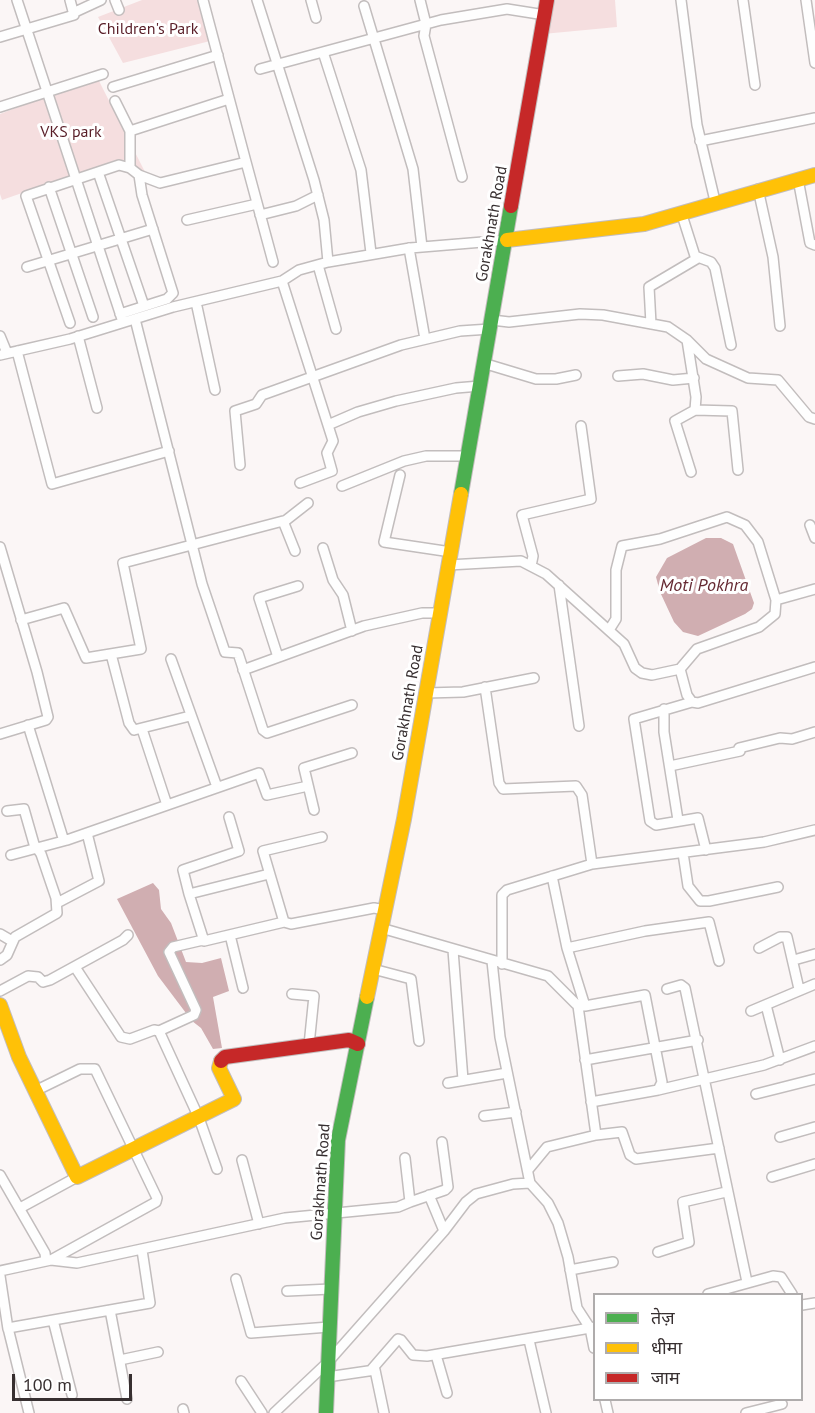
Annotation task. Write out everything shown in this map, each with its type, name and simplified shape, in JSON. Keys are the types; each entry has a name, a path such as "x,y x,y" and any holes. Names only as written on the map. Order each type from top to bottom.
{"main road":[{"name":"Gorakhnath Road","path":"326,1413 338,1140 426,693 483,363 507,240 547,0"},
{"path":"507,240 644,224 715,201 815,175"},
{"path":"0,1005 19,1057 77,1177 235,1098 219,1068 220,1062 225,1057 349,1040 358,1044"}],"street":[{"path":"17,0 121,318"},
{"path":"70,0 75,12"},
{"path":"0,37 74,15 75,12 101,0"},
{"path":"203,0 273,262"},
{"path":"257,0 318,195 328,262"},
{"path":"311,0 316,18"},
{"path":"420,0 426,24 424,36 462,177"},
{"path":"681,0 700,141 715,201"},
{"path":"743,0 755,85"},
{"path":"806,0 815,63"},
{"path":"366,4 413,169 422,247"},
{"path":"260,69 426,24 507,9 545,15"},
{"path":"323,52 361,170 371,254"},
{"path":"113,87 218,55"},
{"path":"0,107 103,74"},
{"path":"130,131 229,99"},
{"path":"115,101 130,131 130,168"},
{"path":"700,141 814,120"},
{"path":"70,323 26,196 119,165 160,183 246,162"},
{"path":"98,172 144,306"},
{"path":"8,353 78,336 144,306 170,298 173,293 139,175"},
{"path":"798,179 810,243 815,245"},
{"path":"49,188 93,317"},
{"path":"758,189 773,257 780,326"},
{"path":"260,215 296,206 318,195"},
{"path":"187,220 257,204"},
{"path":"681,212 698,258"},
{"path":"27,267 153,229"},
{"path":"121,318 135,319 282,281 299,270 328,262 409,248 507,240"},
{"path":"409,248 425,339"},
{"path":"651,324 649,287 698,258 711,262 715,268 731,345"},
{"path":"318,265 336,329"},
{"path":"282,281 333,441 327,453 333,470 300,483"},
{"path":"196,302 215,390"},
{"path":"240,465 235,410 254,405 262,395 425,339 509,322 580,314 668,327 687,340 706,359 748,378 778,380 814,421"},
{"path":"135,319 202,584 225,652 236,651 265,733 352,705"},
{"path":"0,336 8,353 52,484 169,451"},
{"path":"78,336 98,408"},
{"path":"687,340 694,378 695,410"},
{"path":"483,363 536,379 556,379 576,375"},
{"path":"618,376 643,374 673,380 694,378"},
{"path":"328,425 358,412 396,401 456,388 480,386"},
{"path":"691,472 675,421 695,410 732,411 738,470"},
{"path":"531,566 533,556 522,514 591,499 581,426"},
{"path":"342,486 404,461 426,456 468,456"},
{"path":"400,475 384,542 450,558 521,561 546,574 559,585 624,644 635,668 642,673 652,675 680,669 697,650 759,627 775,614 776,600 758,542 745,525 727,517 660,539 622,546 619,549 616,570 616,619 609,630"},
{"path":"21,620 64,608 85,658 142,647 123,563 285,521 308,503"},
{"path":"285,521 295,551"},
{"path":"810,525 815,538"},
{"path":"0,547 48,717 46,720 0,734"},
{"path":"323,548 333,580 343,595 352,631"},
{"path":"559,585 579,726"},
{"path":"278,657 259,598 298,586"},
{"path":"776,600 815,589"},
{"path":"243,670 352,631 422,613 440,613"},
{"path":"111,654 129,723 134,730 190,716"},
{"path":"171,659 217,787"},
{"path":"706,850 700,819 678,820 656,825 650,821 634,718 692,702 698,703 815,667"},
{"path":"680,669 687,695 692,702"},
{"path":"426,693 484,687 534,678"},
{"path":"484,687 499,783 503,789 576,786 582,795 592,864"},
{"path":"664,709 678,820"},
{"path":"28,726 63,838 67,840"},
{"path":"142,729 167,805"},
{"path":"670,766 780,738 792,739 815,732"},
{"path":"314,810 305,767 352,753"},
{"path":"12,855 67,840 259,772 267,795 308,786"},
{"path":"0,960 7,955 15,937 55,917 57,913 57,903 24,809 7,811"},
{"path":"203,940 183,870 238,850 230,817"},
{"path":"502,964 503,892 592,864 764,842 815,830"},
{"path":"57,903 99,881 87,833"},
{"path":"284,922 263,851 322,837"},
{"path":"683,853 688,886 700,901 778,887"},
{"path":"189,894 269,874"},
{"path":"552,876 581,1006 585,1060 596,1135"},
{"path":"709,901 709,922 719,961"},
{"path":"75,967 121,1037 130,1039 154,1030 159,1031 194,1015 196,1010 169,952 173,947 284,922 291,924 374,908 385,910"},
{"path":"567,948 645,931 709,922"},
{"path":"381,928 548,976 581,1006"},
{"path":"0,934 12,941"},
{"path":"0,991 28,976 38,977 43,982 75,967 128,935"},
{"path":"230,935 243,988"},
{"path":"759,948 784,936 787,938 799,989"},
{"path":"453,950 463,1080"},
{"path":"794,960 815,954"},
{"path":"327,1377 372,1369 398,1339 402,1340 413,1355 436,1355 592,1328 577,1308 558,1223 541,1192 530,1183 500,1037 492,961"},
{"path":"373,969 411,979 419,1041"},
{"path":"751,1011 815,984"},
{"path":"667,989 681,985 685,988 698,1040 726,1192 747,1282"},
{"path":"292,994 314,996 309,1045"},
{"path":"581,1006 645,995 662,1082 658,1090"},
{"path":"766,1005 780,1060"},
{"path":"159,1031 199,1118 217,1169"},
{"path":"585,1060 698,1040"},
{"path":"591,1102 706,1080 780,1060 815,1046"},
{"path":"35,1090 80,1069 95,1069 135,1148 157,1198 156,1202 48,1261"},
{"path":"448,1083 507,1073"},
{"path":"756,1094 815,1079"},
{"path":"484,1116 516,1112"},
{"path":"780,1137 815,1126"},
{"path":"528,1170 548,1148 596,1135 622,1132 630,1155 636,1159 719,1148"},
{"path":"0,1271 48,1261 77,1263 285,1218 379,1210 410,1202 445,1190 448,1184 442,1142"},
{"path":"405,1158 410,1202"},
{"path":"242,1160 259,1224"},
{"path":"772,1177 815,1164"},
{"path":"0,1176 48,1261"},
{"path":"20,1208 77,1177"},
{"path":"274,1413 328,1362 444,1231 466,1202 476,1194 513,1184 530,1183"},
{"path":"658,1252 689,1242 682,1204 684,1201 726,1192"},
{"path":"429,1195 444,1231"},
{"path":"8,1329 150,1303 142,1250"},
{"path":"570,1270 613,1262"},
{"path":"0,1276 8,1329 30,1413"},
{"path":"711,1293 773,1276 781,1277 791,1293"},
{"path":"236,1279 251,1333 329,1327"},
{"path":"287,1291 331,1289"},
{"path":"110,1310 127,1399"},
{"path":"53,1320 72,1395"},
{"path":"529,1340 546,1413"},
{"path":"120,1360 158,1352"},
{"path":"436,1355 447,1393"},
{"path":"372,1369 378,1376 384,1413"},
{"path":"241,1382 262,1413"},
{"path":"746,1413 782,1404"}],"green space":[{"name":"Children's Park","path":"142,0 204,0 214,40 123,63 98,17"},
{"path":"548,0 615,0 617,27 543,34"},
{"name":"VKS park","path":"97,77 147,176 129,163 116,160 2,200 0,194 0,114"}],"water":[{"name":"Moti Pokhra","path":"706,538 721,538 733,544 754,603 752,609 745,614 698,636 683,632 674,622 660,592 656,577 667,558"},
{"path":"153,883 159,890 161,909 171,923 186,962 202,963 221,958 229,991 213,997 222,1048 213,1049 201,1028 192,1021 158,976 117,899"}],"traffic: fast":[{"path":"461,494 511,206"},
{"path":"326,1413 338,1140 367,997"}],"traffic: slow":[{"path":"507,240 644,224 815,175"},
{"path":"367,997 404,819 461,494"},
{"path":"0,1005 19,1057 77,1177 234,1099 219,1068 221,1061"}],"traffic: jam":[{"path":"511,206 547,0"},
{"path":"221,1061 225,1057 349,1040 358,1044"}]}
